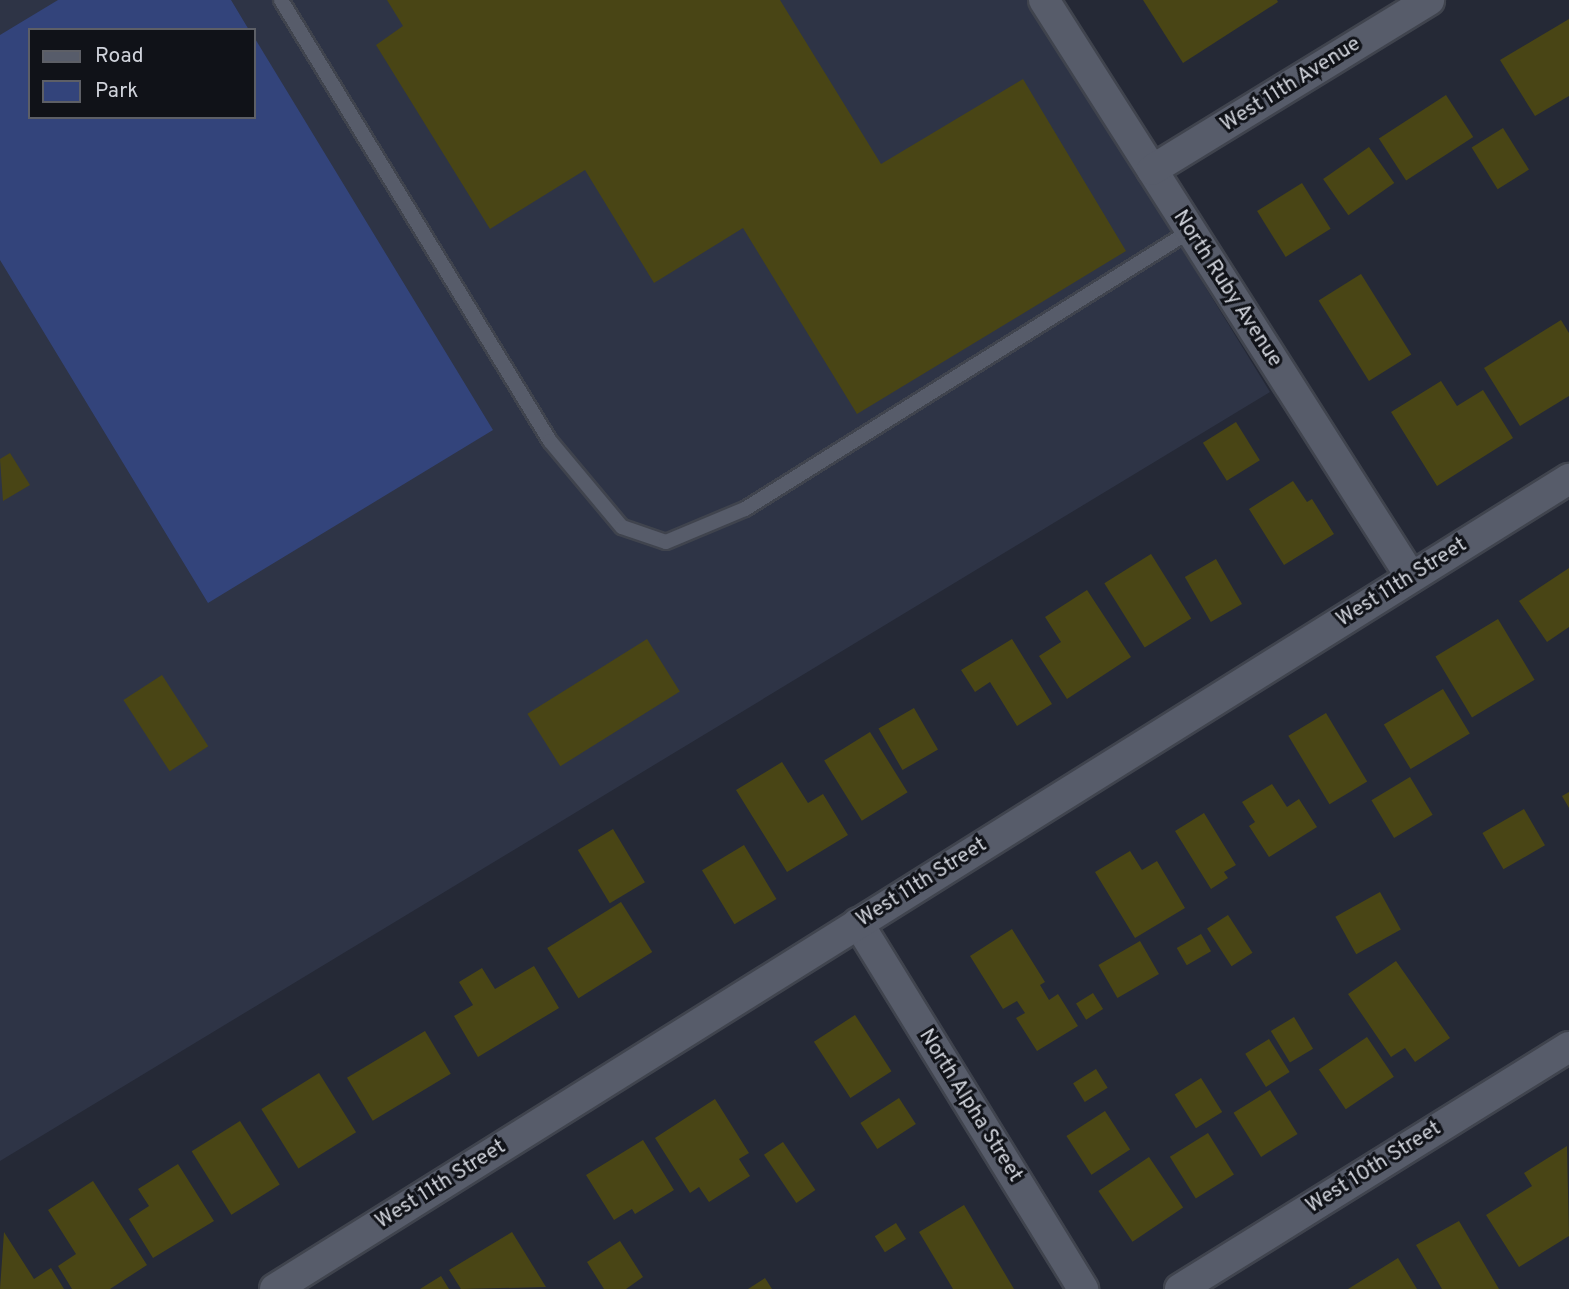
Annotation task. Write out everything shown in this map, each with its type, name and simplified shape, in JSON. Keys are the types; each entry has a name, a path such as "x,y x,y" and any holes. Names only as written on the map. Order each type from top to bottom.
{"street":[{"name":"North Ruby Avenue","path":"1044,0 1411,577"},
{"name":"West 11th Avenue","path":"1152,170 1429,0"},
{"name":"West 11th Street","path":"275,1289 1569,478"},
{"name":"North Alpha Street","path":"858,923 1083,1289"},
{"name":"West 10th Street","path":"1180,1289 1569,1046"}],"lane":[{"path":"281,0 550,441 622,527 666,542 745,509 1190,231"}],"shaded area":[{"path":"0,0 1029,0 1270,392 0,1161"}],"green space":[{"path":"58,0 231,0 248,28 28,28 28,119 256,119 256,40 493,430 208,603 0,260 0,35"}],"building":[{"path":"387,0 780,0 881,164 1023,79 1126,251 857,414 743,228 654,283 585,170 490,229 376,45 403,26"},
{"path":"1143,0 1277,0 1278,2 1183,63"},
{"path":"1569,19 1569,96 1535,116 1500,60"},
{"path":"1446,95 1473,137 1406,181 1379,139"},
{"path":"1503,128 1529,170 1498,189 1472,148"},
{"path":"1369,147 1394,183 1348,215 1323,179"},
{"path":"1302,183 1331,229 1286,257 1257,211"},
{"path":"1361,274 1411,355 1369,381 1319,300"},
{"path":"1561,320 1569,333 1569,396 1520,426 1484,368"},
{"path":"1441,381 1457,406 1483,390 1513,438 1437,486 1391,412"},
{"path":"1236,422 1260,460 1227,481 1203,443"},
{"path":"10,453 30,485 3,501 0,459"},
{"path":"1293,481 1307,502 1312,499 1334,534 1284,565 1249,509"},
{"path":"1151,554 1191,618 1145,648 1104,583"},
{"path":"1216,559 1242,604 1211,622 1185,577"},
{"path":"1569,568 1569,627 1547,642 1519,601"},
{"path":"1087,590 1131,657 1067,699 1039,656 1061,642 1045,617"},
{"path":"1498,619 1535,680 1472,717 1435,657"},
{"path":"647,639 680,692 560,766 527,714"},
{"path":"1012,639 1052,704 1017,726 990,682 975,692 961,670"},
{"path":"162,675 208,746 170,771 123,700"},
{"path":"1443,689 1470,734 1411,769 1384,725"},
{"path":"914,708 938,750 902,770 878,728"},
{"path":"1326,713 1367,782 1329,804 1288,736"},
{"path":"870,732 908,792 862,821 824,761"},
{"path":"782,762 808,803 823,794 848,835 787,872 736,790"},
{"path":"1410,777 1433,815 1394,838 1371,800"},
{"path":"1272,784 1287,807 1299,799 1317,827 1269,857 1249,826 1255,822 1242,802"},
{"path":"1569,792 1569,808 1562,796"},
{"path":"1524,809 1545,845 1503,869 1482,833"},
{"path":"1204,813 1236,865 1224,872 1228,878 1211,889 1175,831"},
{"path":"613,829 645,882 610,903 578,850"},
{"path":"744,845 776,899 734,924 702,870"},
{"path":"1130,851 1142,870 1157,861 1185,908 1135,938 1095,872"},
{"path":"1380,892 1401,930 1356,954 1335,917"},
{"path":"621,902 652,952 578,998 547,948"},
{"path":"1228,915 1253,953 1232,966 1207,929"},
{"path":"1012,929 1045,982 1040,985 1049,1000 1058,994 1078,1026 1037,1051 1016,1018 1025,1013 1017,1001 1003,1009 970,956"},
{"path":"1201,934 1211,951 1187,965 1177,948"},
{"path":"1140,941 1159,974 1117,998 1098,965"},
{"path":"1396,961 1450,1038 1415,1062 1405,1048 1391,1057 1348,994"},
{"path":"534,966 559,1008 478,1057 454,1016 473,1005 459,982 482,968 495,989"},
{"path":"1093,993 1103,1009 1086,1020 1076,1004"},
{"path":"855,1015 891,1071 850,1098 814,1042"},
{"path":"1294,1017 1313,1049 1290,1063 1271,1031"},
{"path":"425,1031 451,1074 373,1121 347,1078"},
{"path":"1367,1037 1394,1077 1346,1109 1319,1069"},
{"path":"1269,1039 1290,1072 1266,1087 1245,1054"},
{"path":"1096,1069 1108,1088 1085,1102 1073,1083"},
{"path":"319,1073 356,1132 298,1168 261,1109"},
{"path":"1201,1078 1222,1112 1196,1128 1175,1094"},
{"path":"1270,1090 1298,1134 1261,1157 1234,1113"},
{"path":"899,1098 916,1124 877,1149 860,1123"},
{"path":"715,1099 749,1153 739,1159 750,1176 709,1202 699,1187 690,1193 655,1138"},
{"path":"1105,1111 1130,1150 1091,1175 1066,1136"},
{"path":"240,1121 280,1185 231,1215 192,1151"},
{"path":"1208,1133 1234,1175 1196,1198 1170,1157"},
{"path":"643,1140 674,1190 635,1214 632,1209 614,1220 586,1175"},
{"path":"783,1142 815,1190 796,1203 764,1155"},
{"path":"1567,1146 1569,1236 1519,1267 1486,1215 1532,1186 1524,1173"},
{"path":"1149,1157 1183,1208 1133,1242 1098,1191"},
{"path":"178,1164 214,1221 153,1258 129,1219 149,1206 138,1189"},
{"path":"93,1181 147,1265 110,1289 72,1289 58,1266 76,1254 48,1210"},
{"path":"964,1205 1014,1289 953,1289 919,1232"},
{"path":"1459,1221 1499,1289 1442,1289 1416,1245"},
{"path":"896,1223 906,1239 885,1252 875,1236"},
{"path":"4,1232 34,1279 51,1268 64,1289 0,1289"},
{"path":"512,1232 546,1287 461,1289 449,1270"},
{"path":"620,1241 643,1277 626,1289 604,1289 587,1262"},
{"path":"1398,1258 1417,1289 1348,1289"},
{"path":"441,1276 449,1289 420,1289"},
{"path":"765,1278 772,1289 748,1289"}]}
